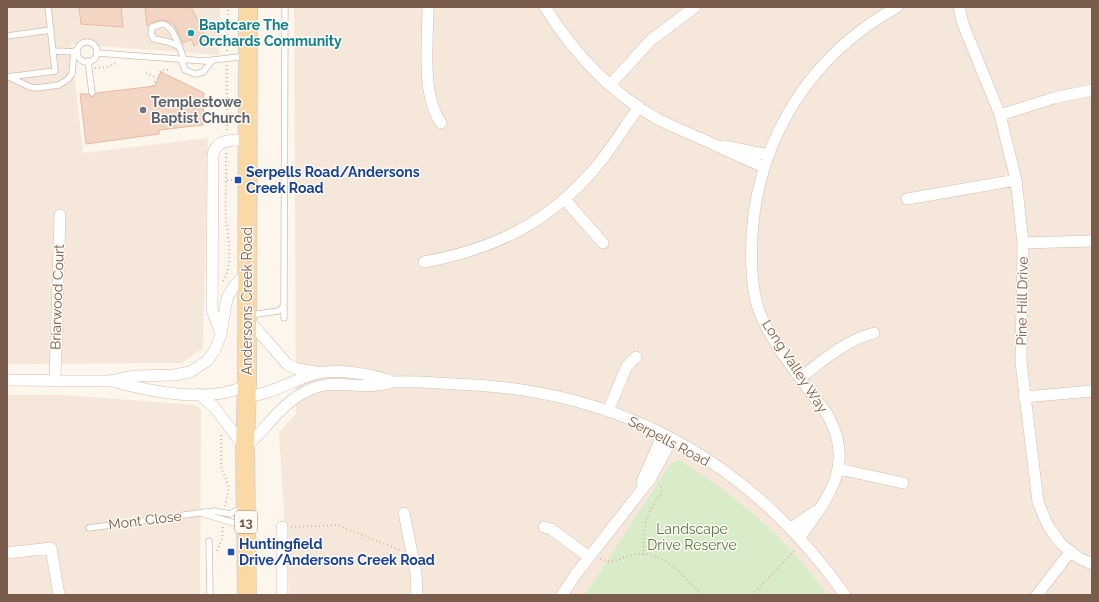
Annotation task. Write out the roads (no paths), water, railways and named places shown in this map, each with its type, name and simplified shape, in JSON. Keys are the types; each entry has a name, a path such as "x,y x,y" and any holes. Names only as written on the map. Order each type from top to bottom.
{"main road":[{"name":"Andersons Creek Road","path":"247,595 245,448 248,272 248,7"}],"street":[{"path":"428,7 429,93 434,111 441,123"},
{"path":"545,7 580,56 610,85 639,107 673,127 717,145 734,155 764,167"},
{"path":"610,85 651,40 695,7"},
{"name":"Long Valley Way","path":"802,539 818,510 834,486 839,469 840,453 834,428 827,414 778,346 759,310 753,282 753,223 764,167 789,111 814,75 846,42 897,7"},
{"name":"Pine Hill Drive","path":"951,7 963,24"},
{"name":"Pine Hill Drive","path":"959,7 963,24 1000,115 1016,180 1023,243 1021,344 1024,397 1040,510 1054,535 1070,552 1092,564"},
{"path":"1000,115 1054,98 1092,90"},
{"path":"424,262 461,254 504,239 539,219 565,200 598,166 639,107"},
{"path":"221,334 212,312 212,159 216,146 226,141 248,140"},
{"path":"717,145 769,155"},
{"path":"907,199 1016,180"},
{"path":"565,200 603,242"},
{"name":"Briarwood Court","path":"55,380 60,215"},
{"path":"1023,243 1092,241"},
{"name":"Serpells Road","path":"110,381 135,376 174,375 190,372 209,358 221,334 227,298 234,286 248,272"},
{"name":"Serpells Road","path":"247,316 281,358 292,367 305,371 328,373 341,378 378,386 394,382 511,388 552,395 608,411 668,437 709,460 764,501 802,539 845,595"},
{"path":"801,377 846,344 857,338 874,333"},
{"path":"608,411 627,366 636,357"},
{"name":"Serpells Road","path":"7,380 110,381 149,390 199,394 225,393 238,390 266,393 314,374 328,373"},
{"name":"Serpells Road","path":"245,448 296,397 341,378"},
{"path":"1024,397 1092,391"},
{"path":"199,394 214,407 245,448"},
{"path":"562,595 590,556 651,478 668,437"},
{"path":"635,497 668,437"},
{"path":"839,469 903,483"},
{"name":"Long Valley Way","path":"791,528 818,510"},
{"path":"404,513 412,555 417,595"},
{"path":"544,527 552,529 590,556"},
{"path":"282,528 282,595"},
{"path":"7,553 51,548 59,595"},
{"path":"1037,595 1070,552"}],"lane":[{"path":"7,77 55,71 48,7"},
{"path":"284,318 285,7"},
{"path":"178,46 169,42 154,39 151,34 152,27 157,24 166,25 171,30 178,46 185,70 195,74 203,72 212,61"},
{"path":"7,36 51,30"},
{"path":"7,77 16,79 33,88 60,85 72,74 76,51 80,44 88,40 94,45 97,52 94,58 88,61 82,60 76,51"},
{"path":"53,51 76,51"},
{"path":"97,52 212,61 249,55"},
{"path":"88,61 92,93"},
{"path":"247,316 278,311 282,309 284,303"},
{"name":"Mont Close","path":"89,528 201,514 214,511 224,514 233,512 246,505"},
{"name":"Mont Close","path":"201,514 246,526"},
{"path":"209,541 210,595"}],"place":[{"name":"Baptcare The Orchards Community","path":"191,33"},
{"name":"Templestowe Baptist Church","path":"143,110"},
{"name":"Serpells Road/Andersons Creek Road","path":"238,180"},
{"name":"Huntingfield Drive/Andersons Creek Road","path":"231,552"}],"park label":[{"name":"Landscape Drive Reserve","path":"692,538"}]}
